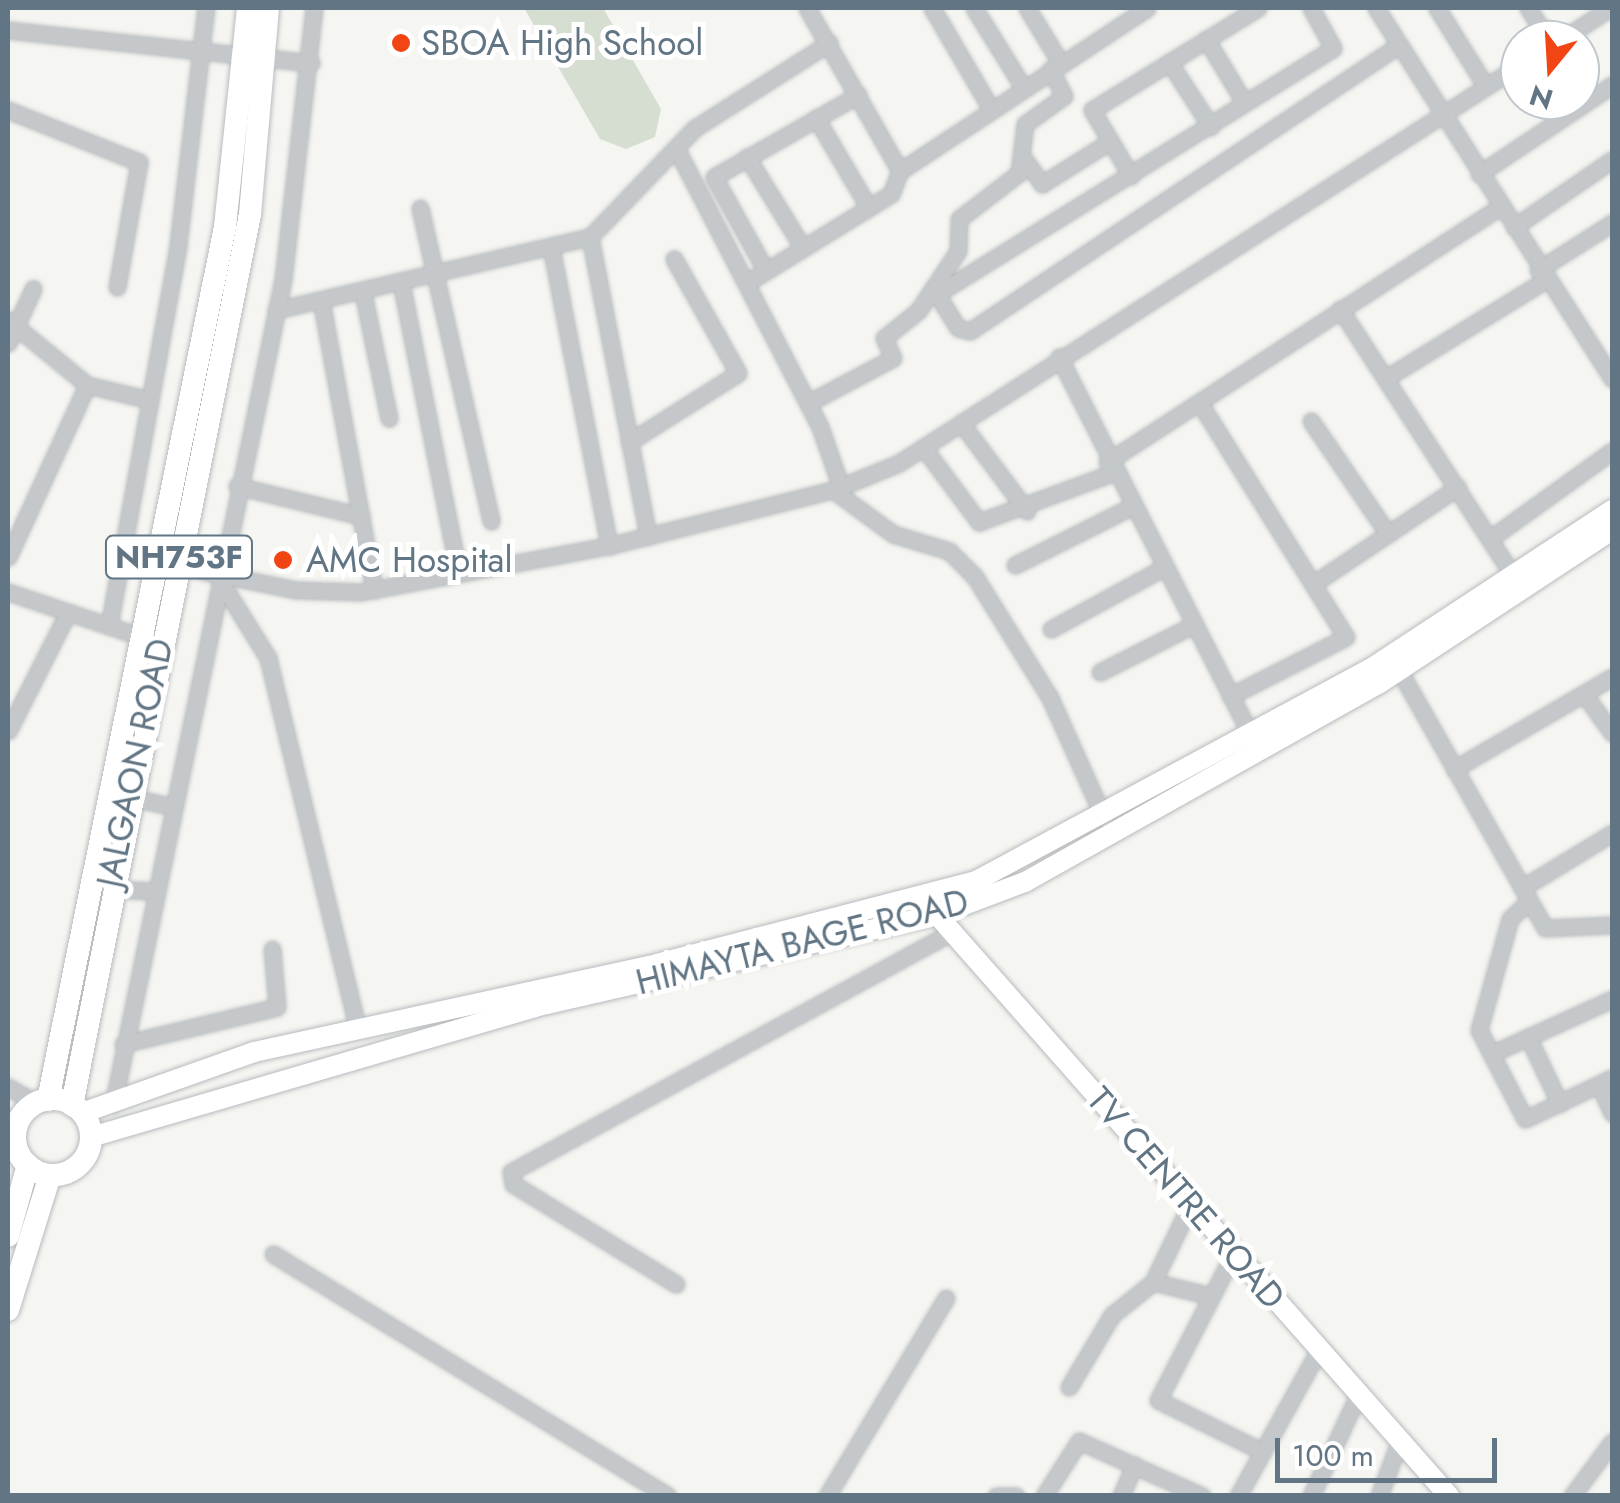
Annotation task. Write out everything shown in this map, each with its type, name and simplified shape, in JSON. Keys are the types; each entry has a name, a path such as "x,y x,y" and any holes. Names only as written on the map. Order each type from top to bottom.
{"highway":[{"name":"JALGAON ROAD","path":"77,1109 109,889 250,214 254,56 248,8"},
{"name":"JALGAON ROAD","path":"42,1102 225,226 254,56 268,8"},
{"path":"8,1236 28,1166 15,1132 42,1102 77,1109 91,1137 83,1161 50,1175 28,1166"},
{"path":"8,1310 50,1175"}],"main road":[{"path":"77,1109 113,1104 254,1052 930,908 1256,745 1612,510"},
{"name":"HIMAYTA BAGE ROAD","path":"91,1137 547,1004 1025,882 1256,745 1399,670 1611,534"},
{"name":"TV CENTRE ROAD","path":"930,908 1449,1496"}],"street":[{"path":"109,626 208,51 206,8"},
{"path":"113,1104 217,576 276,310 311,63 314,8"},
{"path":"807,8 900,171"},
{"path":"932,8 992,109"},
{"path":"974,8 1023,87"},
{"path":"935,291 960,248 959,219 1018,173 1024,158 1026,124 1064,96 1055,65 1027,8"},
{"path":"748,282 894,191 900,171 1055,65 1147,8"},
{"path":"1130,176 1092,110 1258,8"},
{"path":"808,403 892,360 884,338 935,291 1130,176 1333,48 1310,8"},
{"path":"1376,8 1542,275 1612,379"},
{"path":"1442,9 1486,86"},
{"path":"8,30 311,63"},
{"path":"1206,39 1244,102"},
{"path":"276,310 402,286 590,238 676,148 829,43"},
{"path":"935,291 970,331 1400,45"},
{"path":"1170,62 1210,127"},
{"path":"177,566 296,590 374,590 458,570 609,546 837,489 923,447 1500,77"},
{"path":"1479,174 1612,85"},
{"path":"766,271 713,184 747,158 858,95"},
{"path":"8,110 139,162 117,287"},
{"path":"816,118 868,208"},
{"path":"1024,158 1042,184 1109,142"},
{"path":"676,148 808,403 837,489 893,534 949,551 975,577 1050,698 1104,818"},
{"path":"747,158 803,248"},
{"path":"1514,227 1612,160"},
{"path":"923,447 975,521 1027,511 1110,467 1199,402 1500,206"},
{"path":"420,208 491,521"},
{"path":"1386,378 1542,275 1612,223"},
{"path":"590,238 648,536"},
{"path":"552,248 609,546"},
{"path":"629,442 738,373 674,259"},
{"path":"402,286 458,570"},
{"path":"8,344 12,322 33,289"},
{"path":"363,293 389,418"},
{"path":"321,300 374,590"},
{"path":"1340,308 1513,575"},
{"path":"12,322 87,385 150,400"},
{"path":"1058,357 1110,467 1256,745"},
{"path":"8,557 87,385"},
{"path":"1199,402 1346,637 1230,696"},
{"path":"1311,421 1388,534"},
{"path":"961,423 1027,511"},
{"path":"1491,538 1612,451"},
{"path":"237,486 361,516"},
{"path":"1313,584 1458,488"},
{"path":"1015,566 1131,507"},
{"path":"1052,629 1163,568"},
{"path":"217,576 268,658 358,1028"},
{"path":"8,592 139,636"},
{"path":"8,731 68,612"},
{"path":"1100,672 1194,626"},
{"path":"1399,670 1545,928 1610,929"},
{"path":"1454,769 1612,677"},
{"path":"1584,694 1612,733"},
{"path":"128,797 170,806"},
{"path":"1612,833 1525,894 1510,919 1478,1017 1491,1054 1525,1119 1606,1082 1612,1113"},
{"path":"109,889 153,891"},
{"path":"676,1284 513,1184 511,1172 952,932"},
{"path":"123,1044 277,1007 272,949"},
{"path":"1491,1054 1612,999"},
{"path":"1528,1037 1560,1104"},
{"path":"8,1087 42,1102"},
{"path":"1068,1386 1112,1315 1154,1282 1191,1203"},
{"path":"1234,1252 1158,1400 1259,1450"},
{"path":"273,1254 668,1496"},
{"path":"1154,1282 1211,1296"},
{"path":"828,1496 946,1298"},
{"path":"1238,1496 1259,1450 1320,1348"},
{"path":"1312,1496 1359,1393"},
{"path":"1044,1496 1078,1440 1202,1496"},
{"path":"1379,1496 1400,1440"},
{"path":"1572,1496 1612,1442"},
{"path":"1121,1496 1134,1465"},
{"path":"996,1496 1016,1496"}],"shaded area":[{"path":"524,8 603,8 661,109 655,137 626,149 600,139"}],"place":[{"name":"SBOA High School","path":"401,43"},
{"name":"AMC Hospital","path":"283,560"}]}
